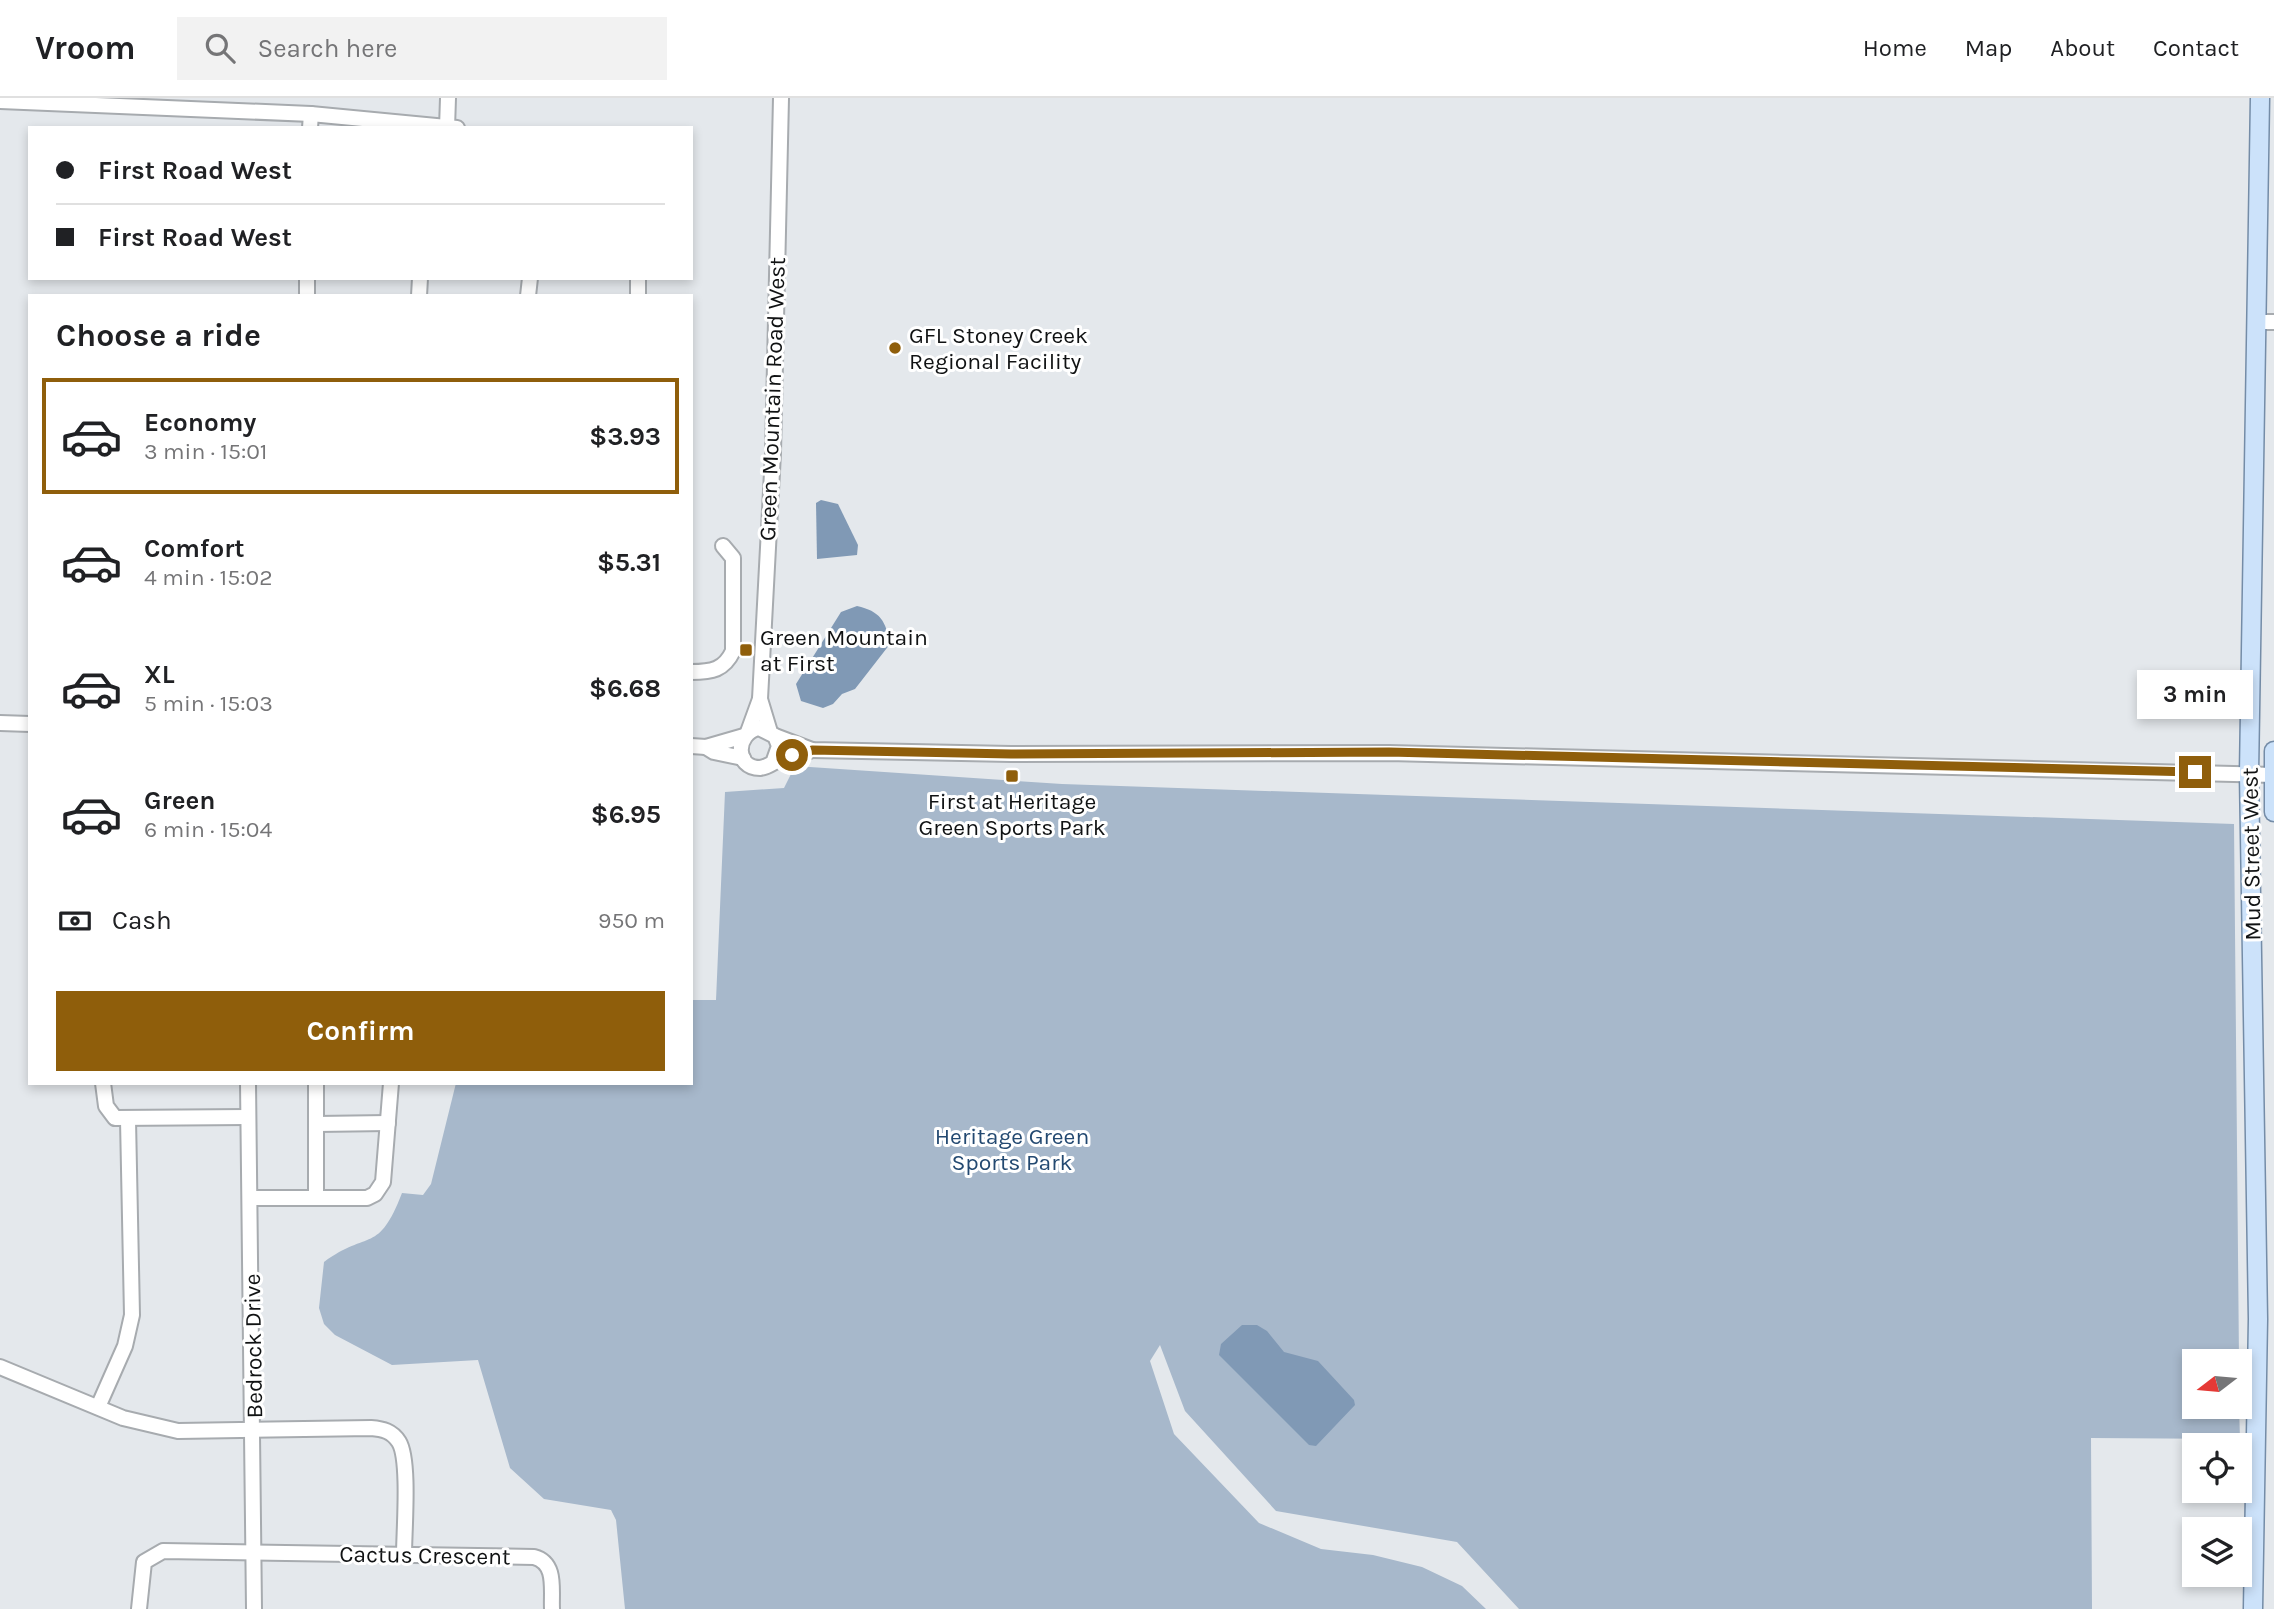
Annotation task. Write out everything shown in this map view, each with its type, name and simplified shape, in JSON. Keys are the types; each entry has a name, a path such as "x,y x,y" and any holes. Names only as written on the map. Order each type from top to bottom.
{"main road":[{"name":"Mud Street West","path":"2253,1609 2258,1319 2249,774 2265,322 2260,98"},
{"name":"Mud Street West","path":"2274,751 2274,812"}],"street":[{"path":"448,98 450,126"},
{"name":"Green Mountain Road West","path":"746,734 760,699 773,453 781,98"},
{"path":"0,101 65,100 311,121 427,126"},
{"path":"693,672 715,670 727,664 733,651 733,558 723,546"},
{"name":"Green Mountain Road West","path":"760,699 772,734"},
{"path":"0,723 28,724"},
{"path":"699,747 759,728 812,750"},
{"path":"743,758 740,747 746,734"},
{"path":"772,734 779,752 773,762"},
{"path":"699,747 743,758 757,768 812,750 1011,754 1389,752 2274,775"},
{"path":"103,1085 104,1096 115,1118 248,1117"},
{"name":"Bedrock Drive","path":"248,1085 254,1609"},
{"path":"316,1085 316,1198"},
{"path":"250,1198 367,1198 375,1194 383,1182 391,1085"},
{"path":"99,1407 125,1346 132,1315 128,1120"},
{"path":"317,1124 388,1123"},
{"path":"0,1367 153,1427 177,1431 254,1427 371,1428 394,1435 405,1460 404,1555"},
{"name":"Cactus Crescent","path":"139,1609 144,1562 150,1556 163,1551 539,1558 550,1569 552,1609"}],"green space":[{"name":"Heritage Green Sports Park","path":"795,766 1062,784 2234,824 2239,1349 2182,1349 2182,1419 2239,1419 2240,1433 2182,1433 2182,1439 2091,1438 2092,1609 1519,1609 1457,1542 1276,1511 1185,1411 1160,1345 1150,1361 1174,1434 1259,1523 1321,1549 1373,1555 1422,1567 1462,1586 1486,1609 625,1609 616,1520 611,1510 544,1499 510,1468 478,1360 392,1365 335,1335 324,1324 319,1308 324,1262 379,1233 394,1212 402,1193 423,1195 431,1184 456,1085 693,1085 693,1000 716,1000 725,792 784,788"}],"shaded area":[{"path":"821,500 838,504 858,545 857,555 817,559 816,503"},
{"path":"857,606 881,618 890,644 855,689 842,694 833,704 823,708 801,701 796,684 841,612"},
{"path":"1242,1325 1257,1325 1267,1331 1284,1352 1318,1361 1354,1400 1355,1405 1316,1446 1309,1445 1219,1355 1221,1344"}],"place":[{"name":"GFL Stoney Creek Regional Facility","path":"895,348"},
{"name":"Green Mountain at First","path":"746,650"},
{"name":"First at Heritage Green Sports Park","path":"1012,776"}],"route":[{"path":"792,755 803,755 812,750 1011,754 1389,752 2195,772"}]}
